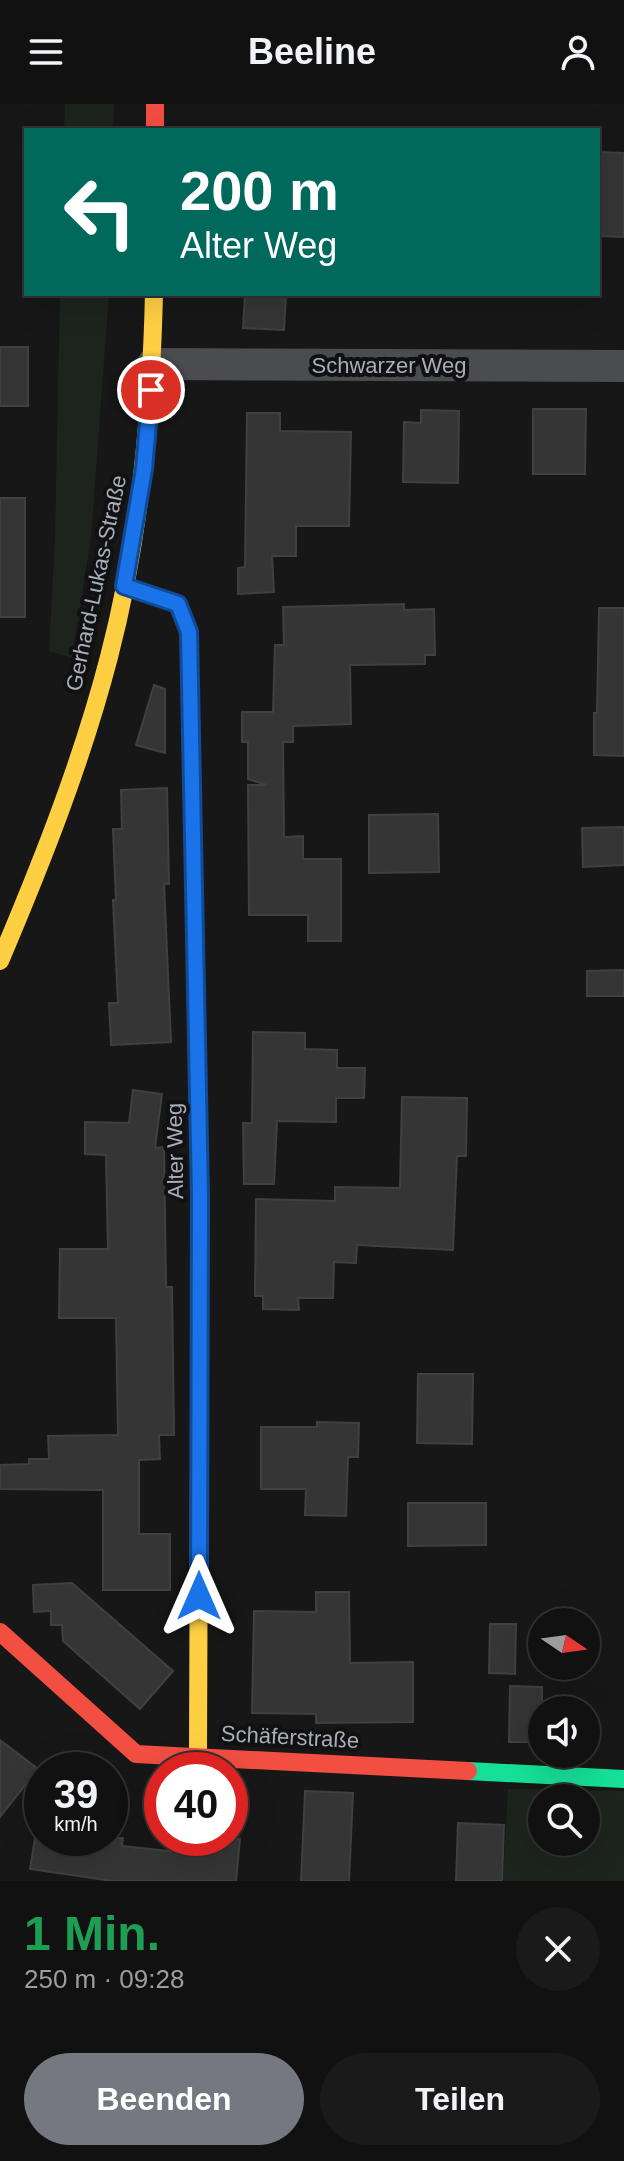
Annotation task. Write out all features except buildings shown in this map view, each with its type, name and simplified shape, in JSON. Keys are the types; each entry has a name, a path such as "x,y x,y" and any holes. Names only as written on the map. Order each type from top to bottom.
{"street":[{"path":"155,104 155,128"},
{"name":"Gerhard-Lukas-Straße","path":"0,961 40,867 110,654 144,469 153,364 154,296"},
{"name":"Schwarzer Weg","path":"153,364 624,366"},
{"name":"Alter Weg","path":"124,586 178,604 189,632 200,1195 198,1752"},
{"name":"Schäferstraße","path":"0,1632 136,1754 144,1754"},
{"name":"Schäferstraße","path":"248,1759 624,1779"}],"shaded area":[{"path":"65,104 114,104 113,128 64,128"},
{"path":"60,296 109,296 91,537 72,658 49,651 55,538"},
{"path":"508,1789 528,1789 528,1856 600,1856 600,1791 624,1791 624,1881 503,1881"}],"traffic: fast":[{"path":"468,1771 624,1779"}],"traffic: slow":[{"path":"0,961 74,773 120,612 142,477 154,296"},
{"path":"197,1059 200,1195 198,1752"}],"traffic: jam":[{"path":"155,104 155,128"},
{"path":"124,586 178,604 189,632 197,1059"},
{"path":"0,1632 136,1754 468,1771"}],"route":[{"path":"151,390 144,469 124,586 178,604 189,632 200,1195 199,1596"}]}
